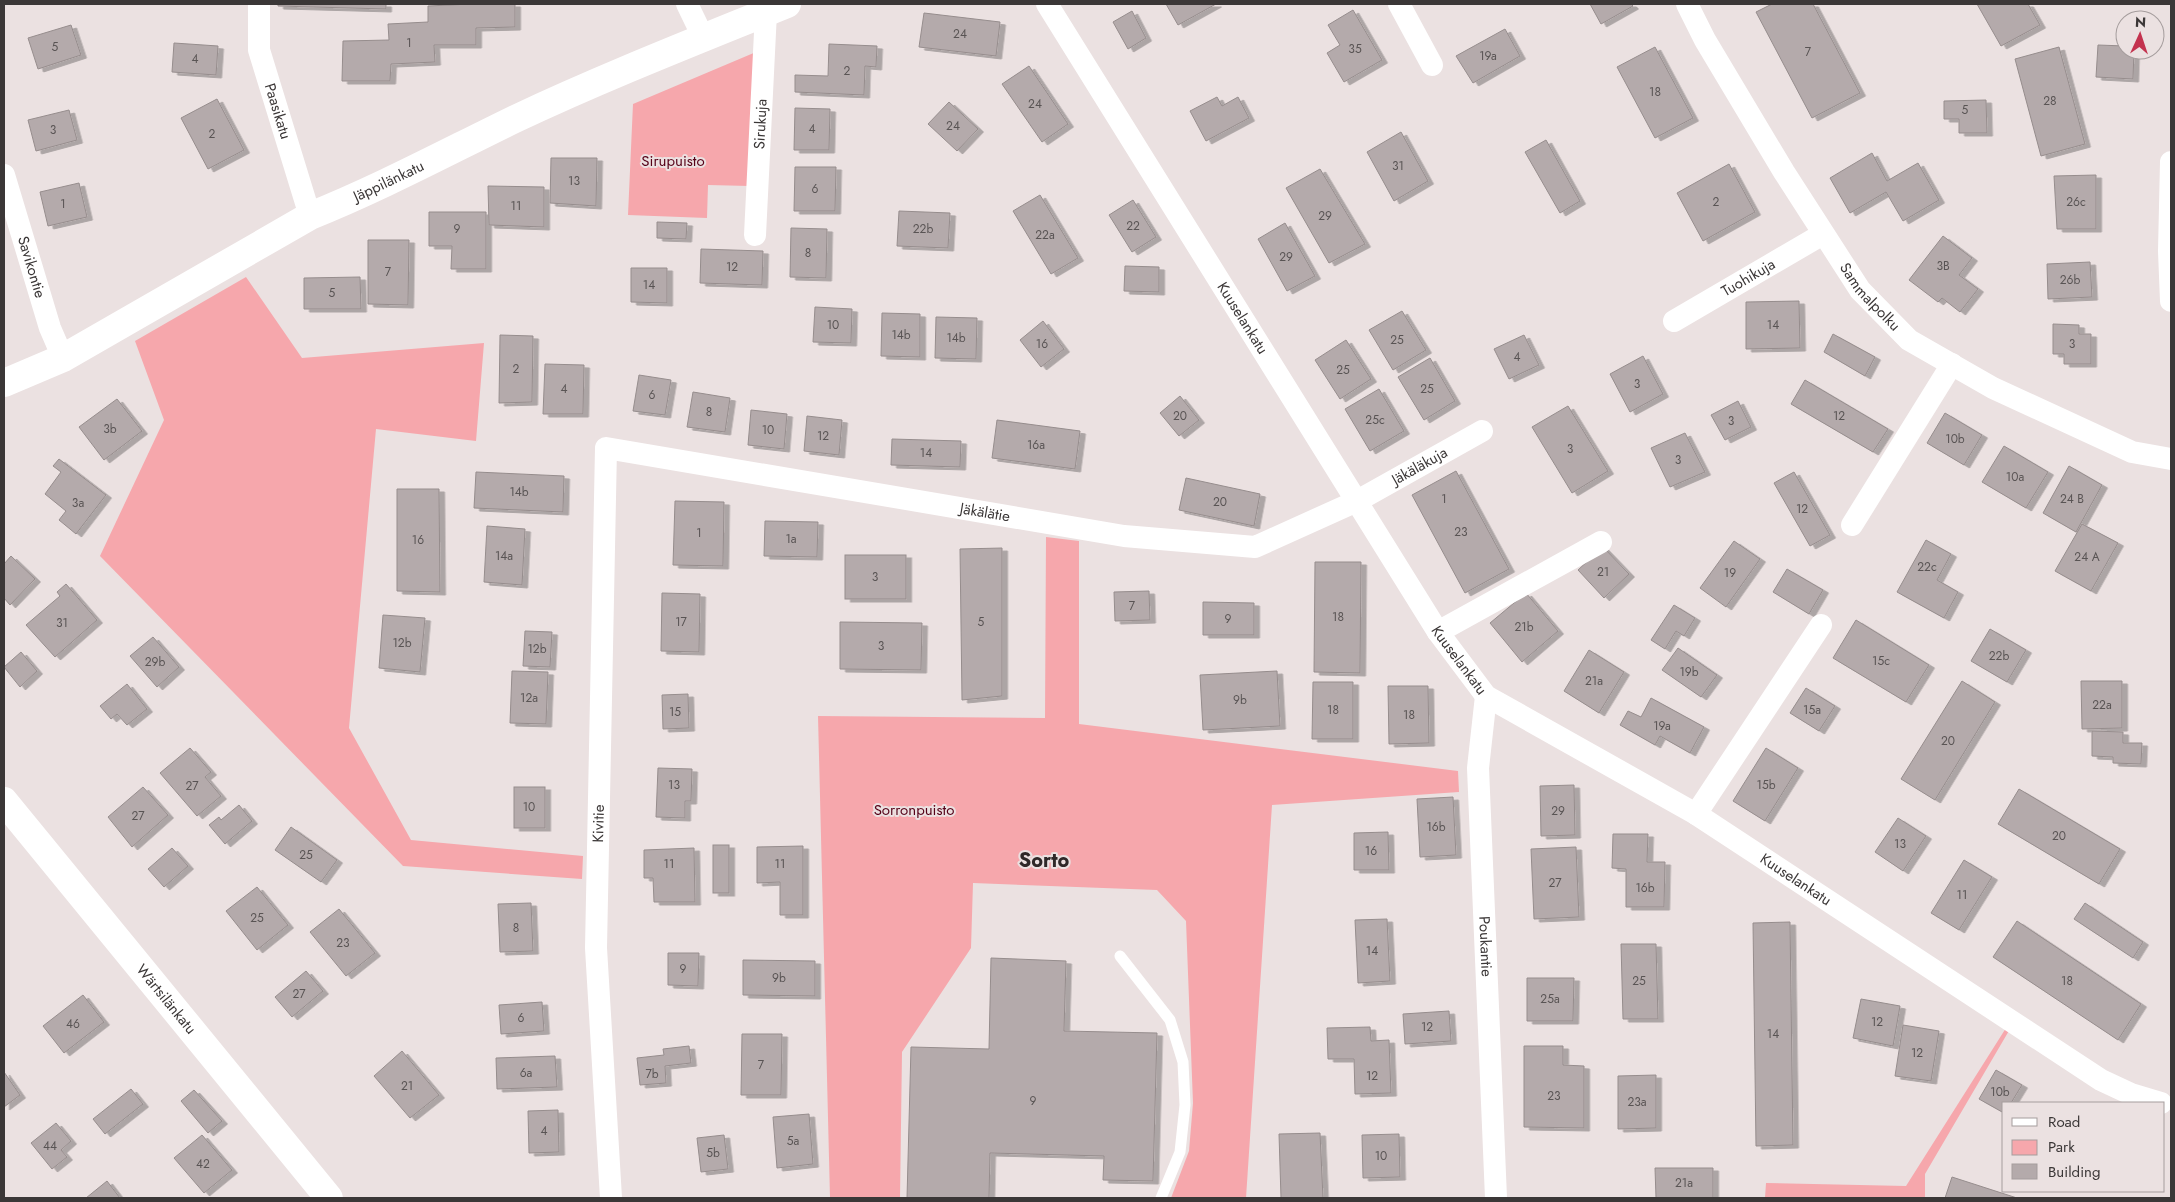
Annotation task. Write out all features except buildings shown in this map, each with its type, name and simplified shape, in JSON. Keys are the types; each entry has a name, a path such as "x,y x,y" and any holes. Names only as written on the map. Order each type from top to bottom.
{"street":[{"name":"Paasikatu","path":"259,4 259,50 310,216"},
{"path":"687,4 703,37"},
{"name":"Kuuselankatu","path":"1047,4 1438,632 1486,696 1696,814 2101,1080 2131,1094 2157,1102"},
{"path":"1399,4 1432,65"},
{"name":"Sammalpolku","path":"1687,4 1704,40 1823,234 1860,290 1909,340 1993,388 2132,452 2171,459"},
{"name":"Jäppilänkatu","path":"4,383 63,358 310,216 344,203 517,118 703,37 776,8"},
{"name":"Sirukuja","path":"755,235 776,8"},
{"path":"2171,162 2171,301"},
{"name":"Savikontie","path":"4,175 50,328 63,358"},
{"name":"Tuohikuja","path":"1674,320 1823,234"},
{"path":"1852,525 1952,364"},
{"name":"Jäkäläkuja","path":"1357,500 1482,431"},
{"name":"Jäkälätie","path":"606,448 1124,536 1255,547 1357,500"},
{"name":"Kivitie","path":"606,448 596,948 611,1198"},
{"path":"1438,632 1601,542"},
{"path":"1696,814 1821,625"},
{"name":"Poukantie","path":"1486,696 1478,768 1496,1198"},
{"name":"Wärtsilänkatu","path":"4,801 328,1198"}],"lane":[{"path":"1120,956 1170,1020 1183,1062 1184,1105 1180,1152 1161,1198"}],"green space":[{"name":"Sirupuisto","path":"756,52 750,186 708,185 707,218 628,215 633,104"},
{"path":"246,277 302,358 484,343 476,441 376,429 349,728 411,840 583,856 582,879 403,866 100,556 164,420 135,341"},
{"name":"Sorronpuisto","path":"1046,537 1079,541 1079,724 1458,771 1459,792 1272,805 1246,1198 1171,1198 1189,1151 1193,1103 1186,921 1157,890 973,883 971,948 902,1052 900,1198 830,1198 818,716 1045,718"},
{"path":"2006,1028 2010,1029 1925,1174 1925,1198 1765,1198 1766,1183 1906,1186"}],"district":[{"name":"Sorto","path":"1044,860"}]}
